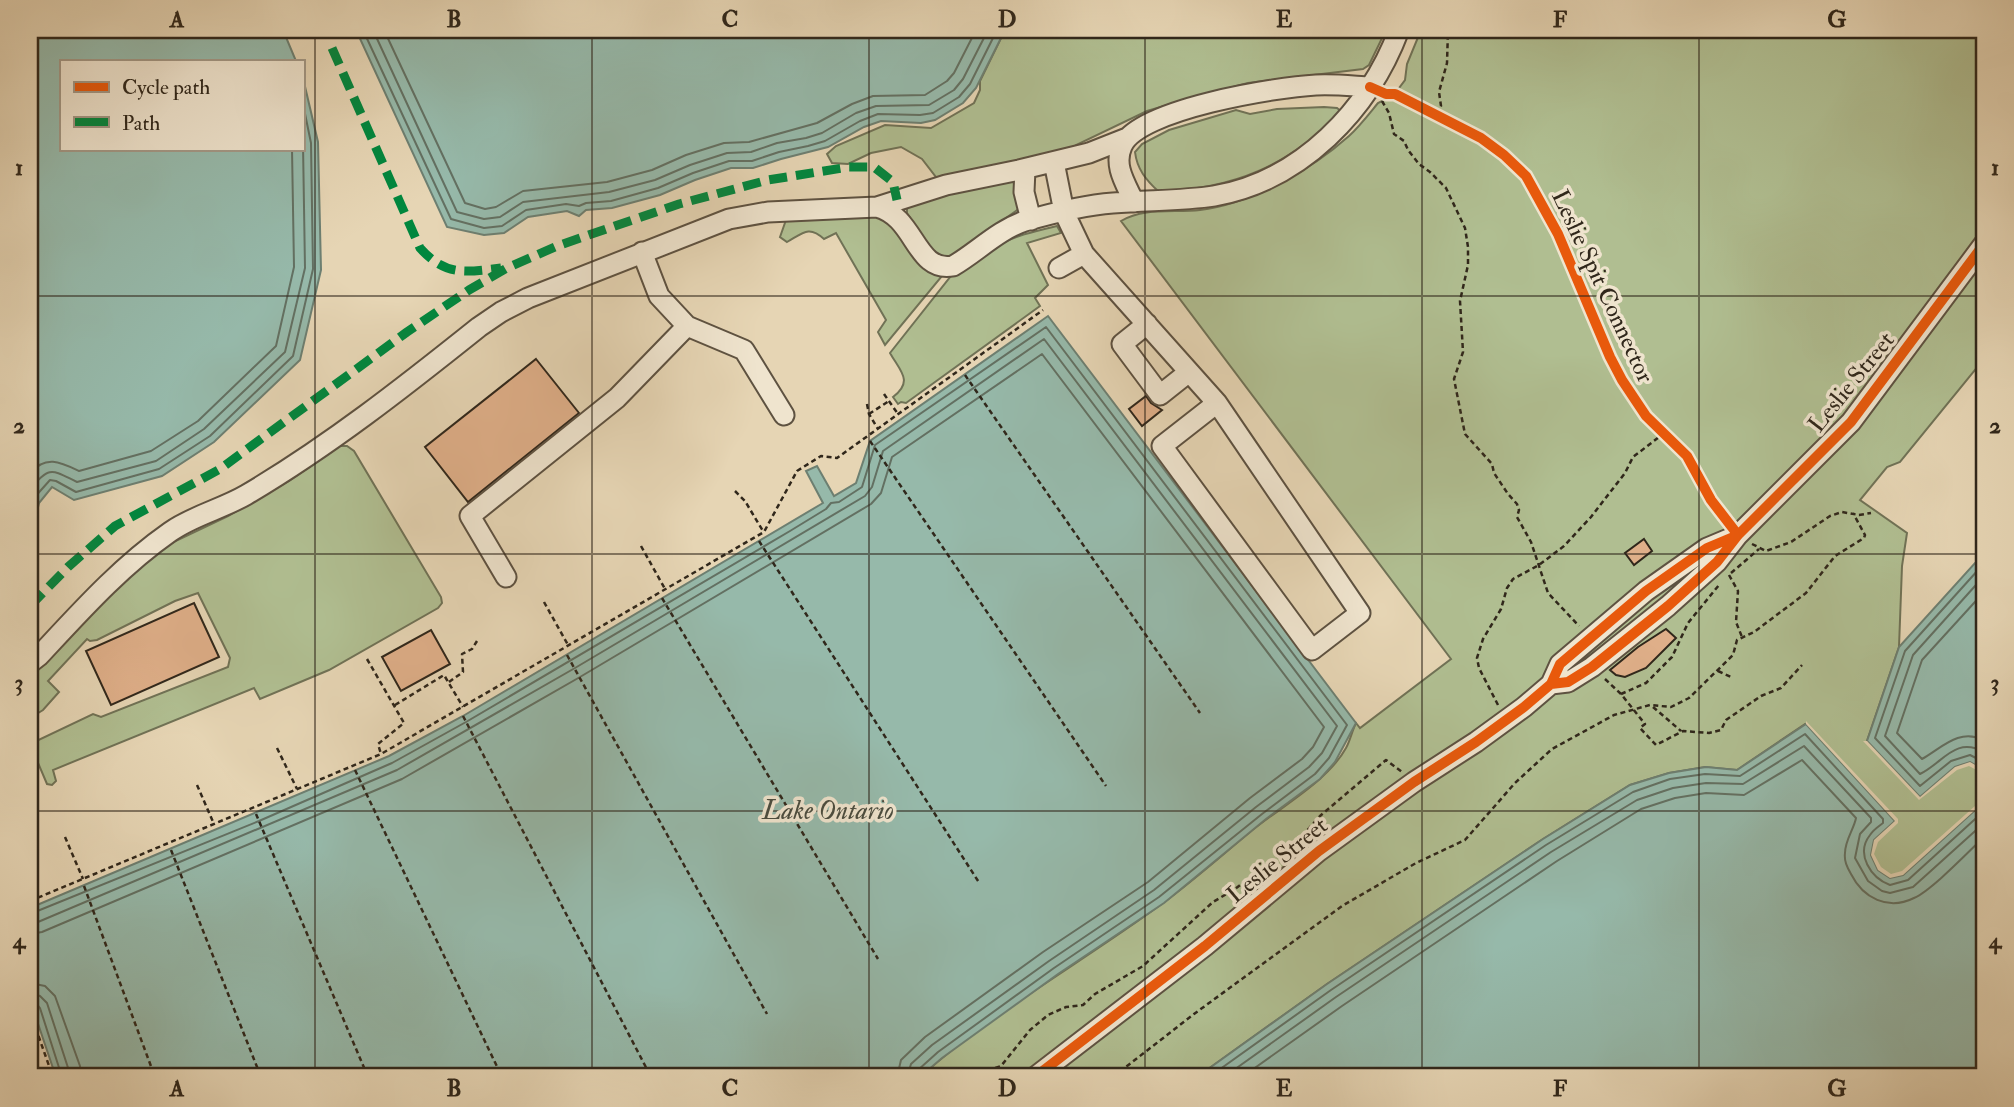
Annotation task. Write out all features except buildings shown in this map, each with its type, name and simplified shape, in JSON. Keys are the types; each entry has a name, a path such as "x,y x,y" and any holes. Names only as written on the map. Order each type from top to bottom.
{"street":[{"path":"877,207 897,215 927,259 946,268 960,262 1003,231 1031,220 1112,203 1215,195 1271,178 1330,138 1353,112 1372,88 1399,30"},
{"path":"30,663 110,580 172,530 244,497 308,457 501,312 564,282 729,219 751,214 877,207 946,185 1088,153 1127,138 1155,119 1250,93 1317,85 1372,88"},
{"path":"1127,138 1118,160 1120,172 1134,202"},
{"path":"1054,162 1064,212 1084,254 1217,403 1360,613 1312,650 1162,446 1217,403"},
{"path":"1025,169 1024,192 1031,220"},
{"name":"Leslie Street","path":"1551,684 1568,682 1592,667 1668,606 1717,562 1738,535 1851,422 1984,244"},
{"path":"642,252 659,296 687,326 744,350 784,415"},
{"path":"1059,268 1084,254"},
{"path":"1147,324 1122,344 1160,395 1189,372"},
{"path":"506,576 470,516 617,398 687,326"},
{"name":"Leslie Street","path":"1035,1077 1205,946 1319,851 1506,720 1551,684 1560,664 1657,584 1707,548 1738,535"}],"path":[{"path":"1436,114 1441,106 1439,92 1447,63 1448,30"},
{"path":"1372,88 1386,94 1395,94"},
{"path":"1372,88 1389,113 1394,134 1404,141 1419,164 1446,188 1465,228 1468,265 1460,301 1463,352 1454,379 1465,434 1492,464 1507,494 1517,504 1517,517 1531,542 1548,593 1591,639"},
{"path":"30,901 381,754 764,532 797,471 821,456 837,458 1043,310"},
{"path":"965,375 1199,713"},
{"path":"884,394 898,414"},
{"path":"869,414 889,401"},
{"path":"867,404 869,414 878,429"},
{"path":"1506,720 1479,668 1477,658 1483,639 1501,609 1507,588 1513,579 1539,565 1564,546 1591,517 1625,473 1633,457 1667,437 1653,425"},
{"path":"870,440 1106,786"},
{"path":"735,491 745,501 764,532"},
{"path":"1738,535 1766,551 1791,542 1830,516 1842,512 1865,516 1871,513"},
{"path":"1113,1077 1194,1014 1347,903 1416,863 1465,840 1522,776 1552,749 1614,715 1650,705 1671,707 1682,702 1733,655 1737,640 1754,632 1806,593 1835,556 1864,538 1865,535 1853,513"},
{"path":"760,541 980,884"},
{"path":"641,546 666,589"},
{"path":"1621,694 1646,683 1672,657 1688,624 1729,575 1759,549"},
{"path":"1729,575 1738,591 1736,622 1742,637"},
{"path":"662,598 878,959"},
{"path":"544,602 569,645"},
{"path":"448,682 463,673 462,654 472,649 477,641"},
{"path":"567,654 767,1014"},
{"path":"367,659 404,723 379,744 381,754"},
{"path":"1592,667 1621,694 1644,724 1640,728 1656,745 1681,731 1709,733 1721,730 1726,720 1761,696 1781,688 1802,665"},
{"path":"1718,671 1731,677"},
{"path":"394,705 444,674 463,707"},
{"path":"1650,705 1681,731"},
{"path":"463,716 651,1077"},
{"path":"277,748 297,789"},
{"path":"981,1077 1001,1066 1030,1030 1048,1015 1066,1007 1083,1005 1095,994 1143,966 1213,902 1278,856 1287,853 1320,816 1386,760 1414,782"},
{"path":"355,770 502,1077"},
{"path":"197,785 214,824"},
{"path":"256,814 368,1077"},
{"path":"65,837 83,879"},
{"path":"171,850 261,1077"},
{"path":"85,886 155,1077"},
{"path":"30,1013 52,1077"}],"shaded area":[{"path":"1005,30 1386,30 1369,65 1363,69 1248,83 1202,95 1147,111 1076,145 1063,155 951,180 936,177 922,159 901,147 871,153 848,164 832,163 827,154 836,146 885,125 931,128 974,103 980,90 980,81"},
{"path":"1421,30 1984,30 1984,359 1900,462 1887,467 1860,500 1907,533 1902,566 1899,647 1867,741 1920,797 1955,767 1970,762 1984,770 1984,802 1903,875 1890,878 1878,870 1871,855 1874,840 1895,821 1805,724 1737,770 1705,767 1669,773 1630,785 1543,839 1327,984 1197,1077 920,1077 978,1030 1133,925 1185,886 1327,772 1346,748 1356,723 1360,728 1451,659 1121,221 1149,212 1200,210 1239,201 1299,173 1349,136 1378,103 1390,100 1405,80 1407,64"},
{"path":"1337,108 1342,112 1302,147 1259,171 1236,180 1211,186 1158,191 1143,174 1136,158 1135,152 1142,144 1169,130 1236,110 1250,114 1277,109"},
{"path":"1019,178 1020,208 949,259 942,260 931,251 907,213 907,207 917,200"},
{"path":"874,216 894,228 923,264 942,276 885,345 878,332 886,320 836,233 824,239 810,231 787,242 780,237 786,220"},
{"path":"1057,226 1061,233 1027,243 1048,285 1035,298 1040,306 906,403 898,404 893,397 904,381 890,353 951,276 1005,242"},
{"path":"340,446 347,446 354,451 441,597 442,603 438,608 329,670 260,699 254,688 53,770 56,781 52,785 47,784 30,744 93,714 101,717 228,667 230,658 198,593 175,601 97,640 87,639 48,681 59,692 43,710 30,718 30,672 116,586 165,546 228,516 289,481"}],"water":[{"path":"30,30 283,30 296,60 60,60 60,150 304,150 304,82 318,142 321,270 300,360 214,442 162,476 74,500 52,487 39,503 30,541"},
{"path":"356,30 1005,30 976,88 963,103 935,120 921,123 881,121 864,127 828,147 753,168 731,168 660,195 612,208 586,210 579,216 567,211 528,217 504,233 484,235 447,227"},
{"name":"Lake Ontario","path":"1048,316 1356,723 1335,762 1320,779 1266,819 1164,903 1058,974 920,1077 56,1077 30,1000 30,908 389,756 463,716 823,503 806,471 817,466 834,496 856,483 870,441"},
{"path":"1984,559 1984,770 1970,762 1955,767 1920,797 1867,741 1899,647 1975,563"},
{"path":"1806,724 1895,821 1874,840 1871,855 1878,870 1890,878 1903,875 1984,802 1984,1077 1197,1077 1327,984 1543,839 1630,785 1669,773 1706,767 1737,770"}],"pier":[{"path":"1806,721 1898,819 1898,823 1878,842 1874,854 1881,867 1891,874 1902,871 1984,798 1984,802 1903,875 1890,878 1878,870 1871,855 1874,840 1895,821"},
{"path":"1863,741 1867,741 1920,797 1955,767 1970,762 1984,770 1984,774 1969,766 1957,770 1919,800"}],"marked path":[{"path":"332,48 420,248 448,268 467,271 501,268"},
{"path":"30,606 68,567 115,526 220,469 407,332 507,268 557,246 679,204 768,180 849,167 874,167 893,182 897,200"}],"cycle path":[{"name":"Leslie Spit Connector","path":"1370,87 1386,94 1395,94 1481,138 1526,176 1558,234 1622,380 1646,416 1687,456 1711,500 1738,535"},
{"path":"1551,684 1568,682 1592,667 1668,606 1717,562 1738,535 1851,422 1984,244"},
{"path":"1035,1077 1205,946 1319,851 1524,707 1551,684 1560,664 1646,591 1707,548 1738,535"}]}
